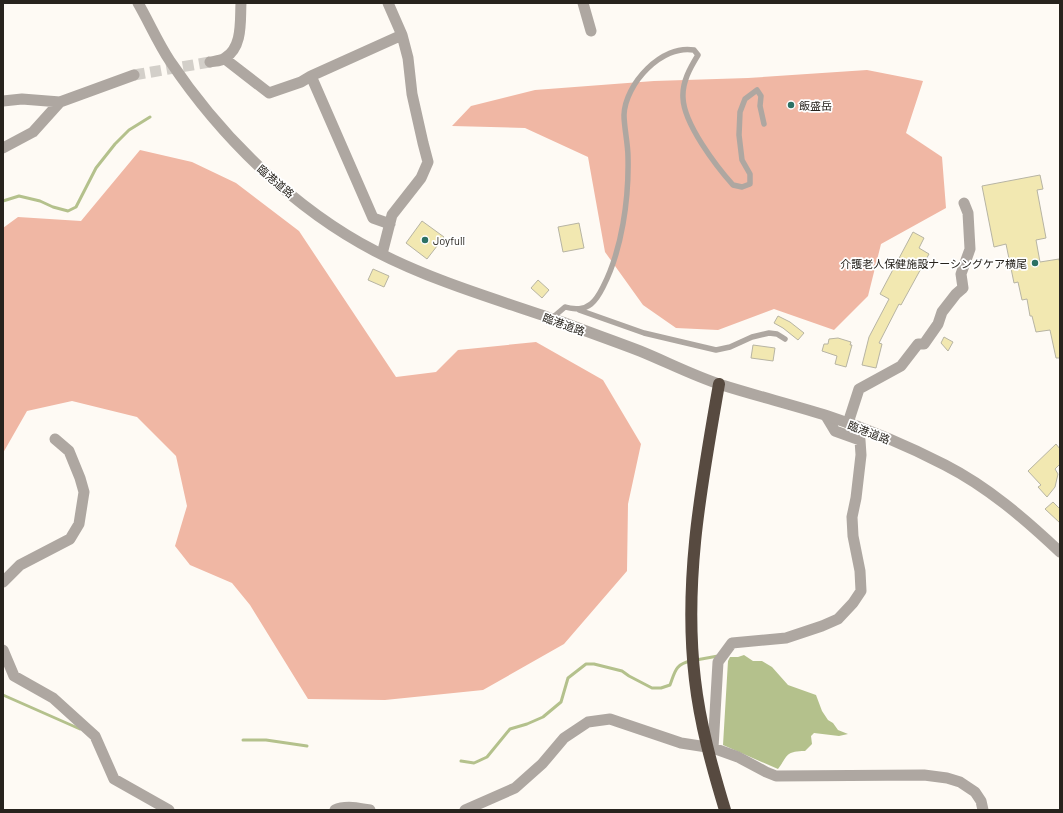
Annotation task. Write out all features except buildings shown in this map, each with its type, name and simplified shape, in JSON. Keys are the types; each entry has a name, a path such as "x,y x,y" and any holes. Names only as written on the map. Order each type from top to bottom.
{"highway":[{"path":"719,384 701,488 694,543 691,595 695,680 702,727 725,810"}],"street":[{"name":"臨港道路","path":"138,3 168,59 201,105 261,169 320,218 382,254 427,275 467,291 638,350 719,384 848,423 892,440 947,466 980,486 1007,505 1060,552"},
{"path":"210,62 225,59 235,48 240,30 241,3"},
{"path":"382,254 392,215 421,178 428,162 422,143 412,94 408,58 402,35 388,3"},
{"path":"583,3 591,31"},
{"path":"225,59 269,93 302,82 311,76 402,35"},
{"path":"3,101 22,99 60,102 134,75"},
{"path":"311,76 373,218 390,224"},
{"path":"3,148 33,132 60,102"},
{"path":"848,423 859,389 901,366 918,344 924,344 938,324 942,312 956,294 963,288 961,274 970,249 968,213 964,203"},
{"path":"713,748 718,662 732,643 786,638 822,626 838,619 853,603 861,591 860,571 853,536 852,517 856,498 861,454 860,440 835,431 826,416"},
{"path":"3,582 20,565 70,539 79,524 84,492 80,478 70,451 54,439"},
{"path":"3,650 14,676 53,698 95,736 114,779 169,810"},
{"path":"465,810 515,788 542,764 564,738 588,722 610,719 681,743 713,748 738,757 776,776 924,775 947,778 960,782 975,792 981,801 983,810"},
{"path":"335,810 339,808 361,808 370,810"}],"lane":[{"path":"579,310 591,304 599,294 609,275 621,233 627,195 628,159 628,142 624,115 630,90 642,74 670,52 687,49 694,50 698,55 686,74 683,98 687,114 701,143 732,185 742,187 750,184 750,174 742,160 741,154 739,135 740,112 745,99 757,90 761,96 760,106 764,124"},
{"path":"551,319 565,307 579,310 644,333 716,350 730,347 752,337 769,333 777,334 784,339"}],"shaded area":[{"path":"867,70 923,81 906,133 942,157 946,208 881,244 868,296 834,330 774,309 718,330 676,328 643,305 605,252 588,157 525,128 452,126 471,106 535,90 654,81 748,78"},
{"path":"140,150 192,162 236,183 299,231 396,377 436,372 458,350 536,342 603,380 641,444 628,504 627,571 564,644 483,690 385,700 308,699 250,605 232,583 190,565 175,546 187,506 176,456 137,417 72,401 27,411 3,453 3,228 18,217 81,221"},
{"path":"744,655 753,661 762,661 772,667 788,685 816,695 822,711 828,720 833,723 838,730 848,734 839,736 814,733 811,736 812,744 805,751 790,753 778,769 723,745 728,661 730,657"}],"waterway":[{"path":"3,201 19,196 40,201 53,207 68,211 76,207 96,168 115,144 129,130 150,117"},
{"path":"696,660 718,656"},
{"path":"461,761 474,763 487,757 510,729 543,717 561,702 568,678 586,664 594,664 622,671 652,688 661,688 670,685 676,669 679,666 691,661"},
{"path":"3,695 80,729"},
{"path":"243,740 266,740 307,746"}],"tunnel":[{"path":"134,75 210,62"}],"place":[{"name":"飯盛岳","path":"791,105"},
{"name":"Joyfull","path":"425,240"},
{"name":"介護老人保健施設ナーシングケア横尾","path":"1035,263"}]}
